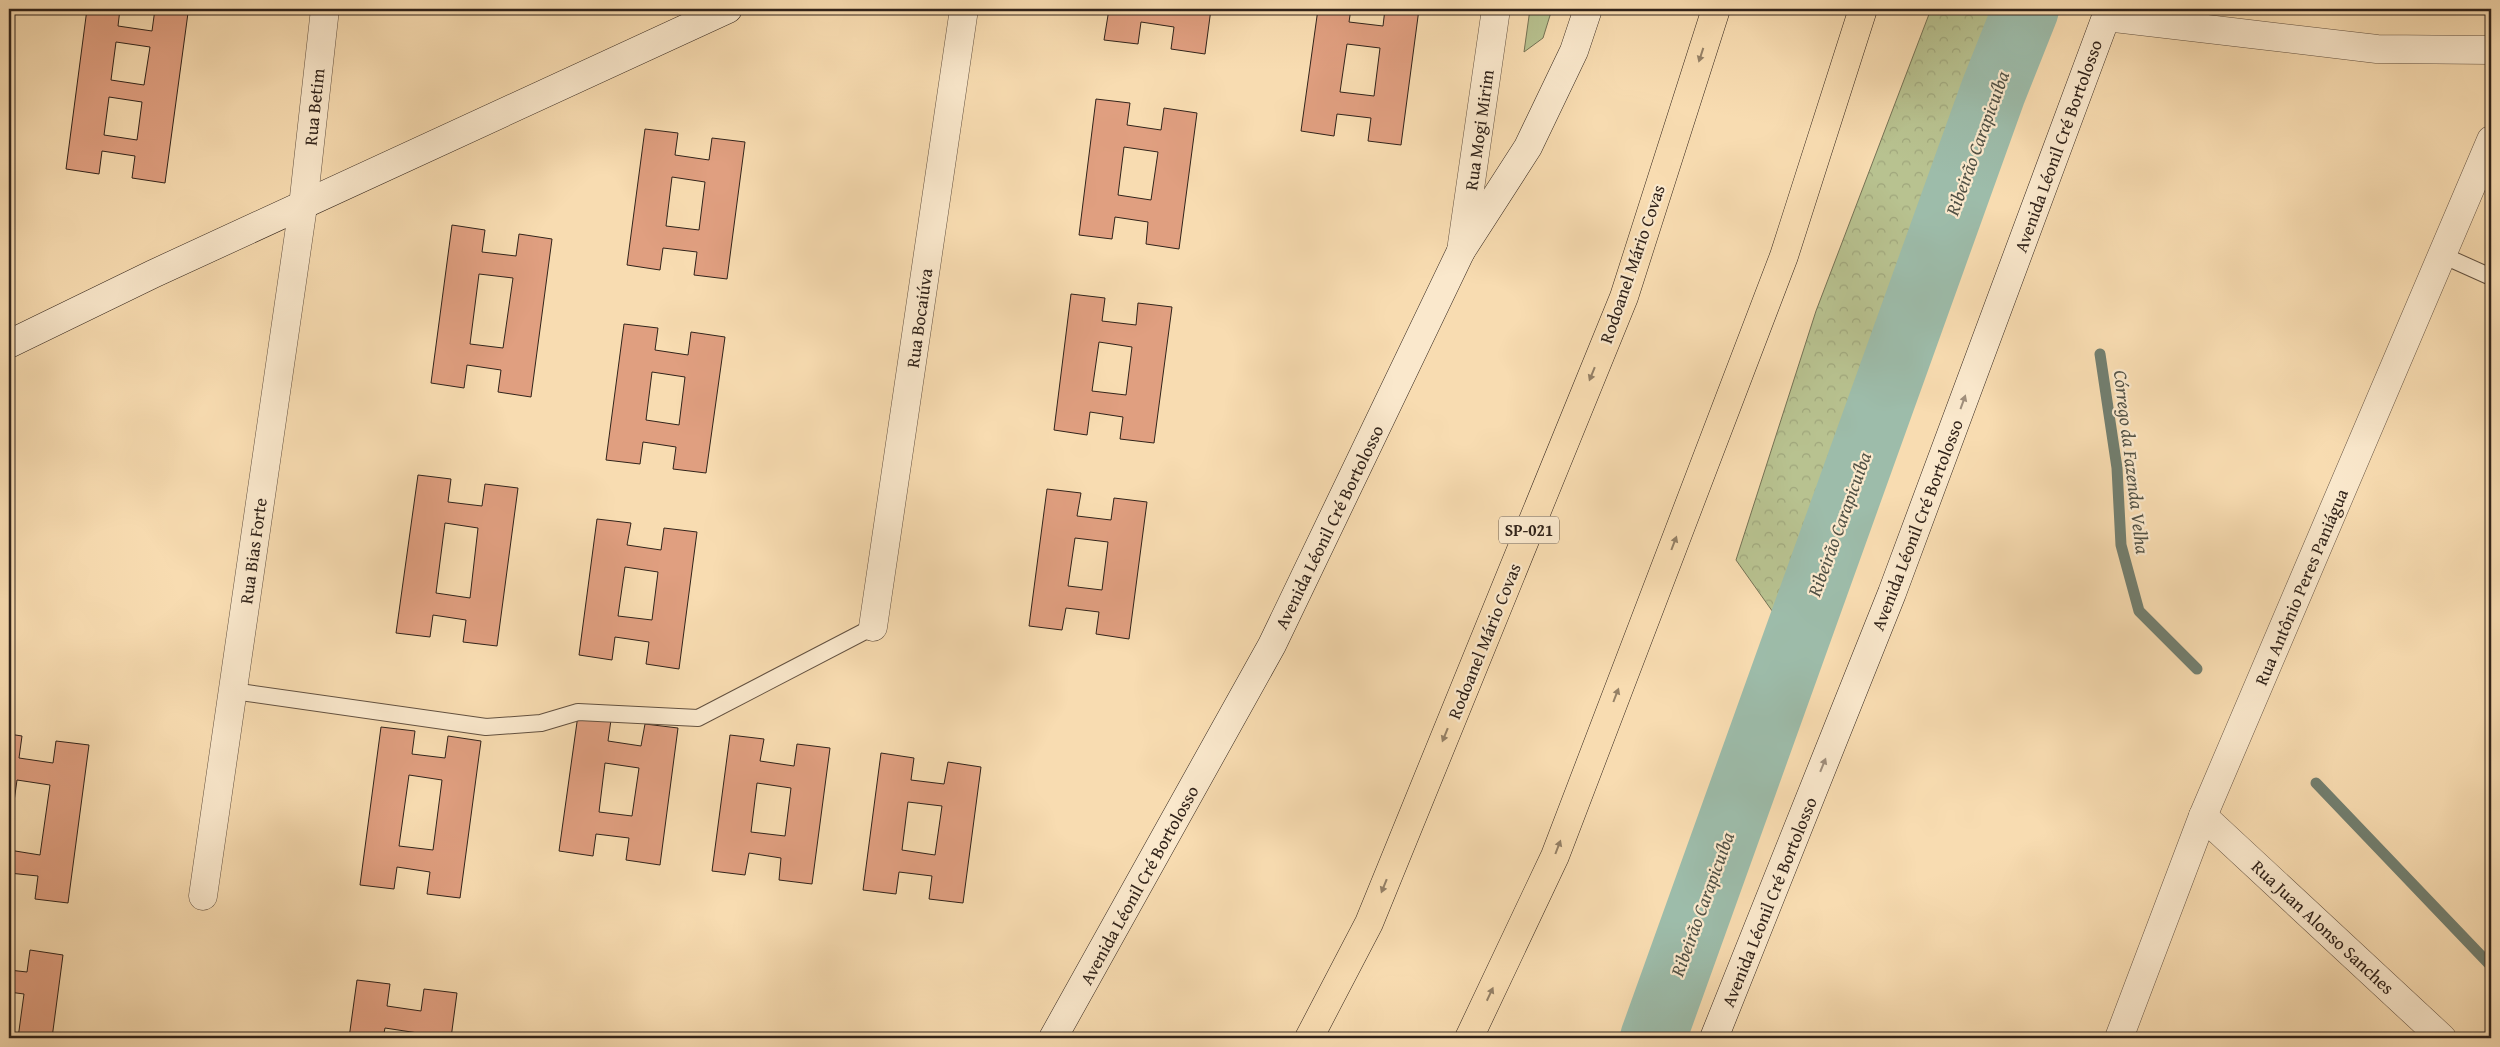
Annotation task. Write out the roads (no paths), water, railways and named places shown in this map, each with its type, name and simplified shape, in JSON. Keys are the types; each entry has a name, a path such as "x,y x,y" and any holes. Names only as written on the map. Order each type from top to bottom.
{"highway":[{"name":"Rodoanel Mário Covas","path":"1309,1038 1369,922 1624,297 1716,9"},
{"path":"1469,1038 1555,856 1784,256 1863,9"}],"street":[{"name":"Rua Betim","path":"303,206 325,9"},
{"path":"9,344 153,274 728,9"},
{"name":"Rua Bocaiúva","path":"873,627 964,9"},
{"name":"Rua Mogi Mirim","path":"1461,252 1496,9"},
{"name":"Avenida Léonil Cré Bortolosso","path":"1053,1038 1272,645 1461,252 1528,146 1574,51 1588,9"},
{"path":"2108,13 2377,49 2491,50"},
{"name":"Avenida Léonil Cré Bortolosso","path":"1714,1038 1892,593 2108,13"},
{"name":"Rua Antônio Peres Paniágua","path":"2119,1038 2203,816 2491,140"},
{"name":"Rua Bias Forte","path":"204,896 303,206"},
{"name":"Rua Juan Alonso Sanches","path":"2203,816 2442,1038"}],"lane":[{"path":"2442,255 2491,277"},
{"path":"233,691 486,727 542,723 578,712 698,718 873,627"}],"waterway":[{"name":"Ribeirão Carapicuíba","path":"1653,1038 1993,92 2026,9"},
{"name":"Córrego da Fazenda Velha","path":"2100,354 2117,468 2121,545 2139,611 2197,669"},
{"name":"Córrego da Fazenda Velha","path":"2316,783 2491,966"}]}
